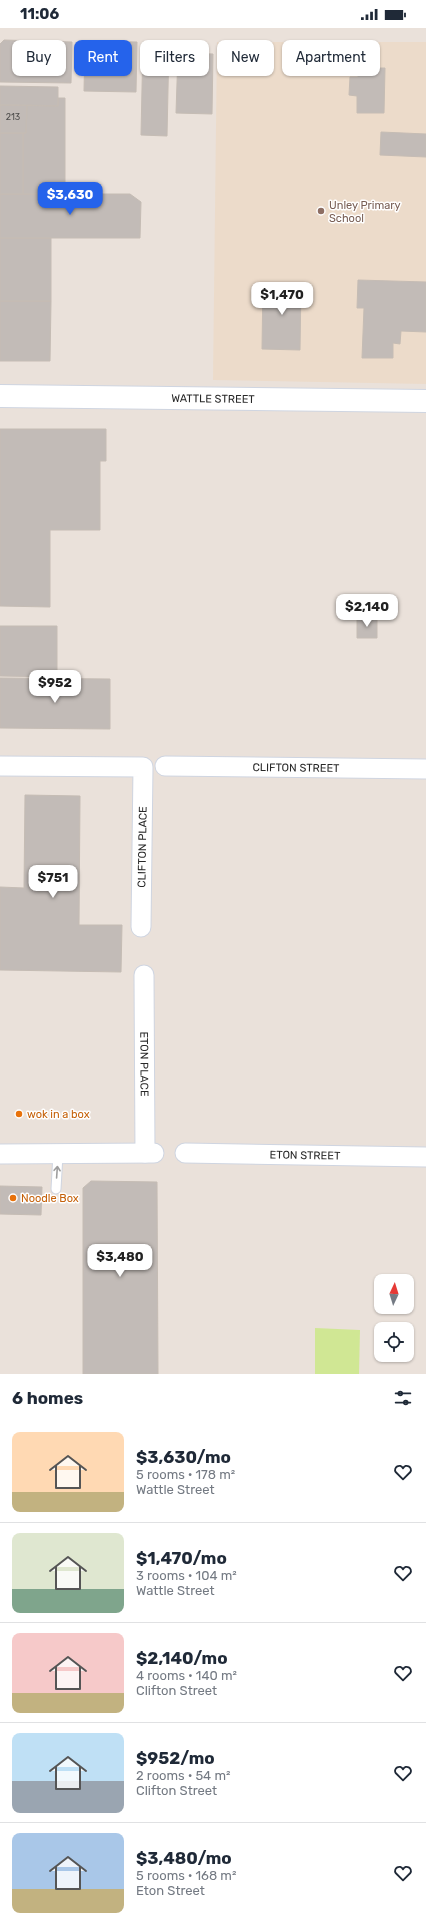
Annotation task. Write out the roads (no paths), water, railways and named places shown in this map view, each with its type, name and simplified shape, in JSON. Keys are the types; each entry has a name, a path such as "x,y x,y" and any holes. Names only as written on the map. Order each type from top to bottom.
{"street":[{"name":"WATTLE STREET","path":"0,396 426,400"},
{"name":"CLIFTON PLACE","path":"0,766 143,767 141,927"},
{"name":"CLIFTON STREET","path":"165,766 426,770"},
{"name":"ETON PLACE","path":"58,1154 150,1153 144,975"},
{"name":"ETON STREET","path":"184,1153 426,1157"},
{"path":"0,1154 58,1154"}],"lane":[{"path":"56,1189 58,1154"}],"place":[{"name":"Unley Primary School","path":"321,211"},
{"name":"wok in a box","path":"19,1114"},
{"name":"Noodle Box","path":"13,1198"}]}
